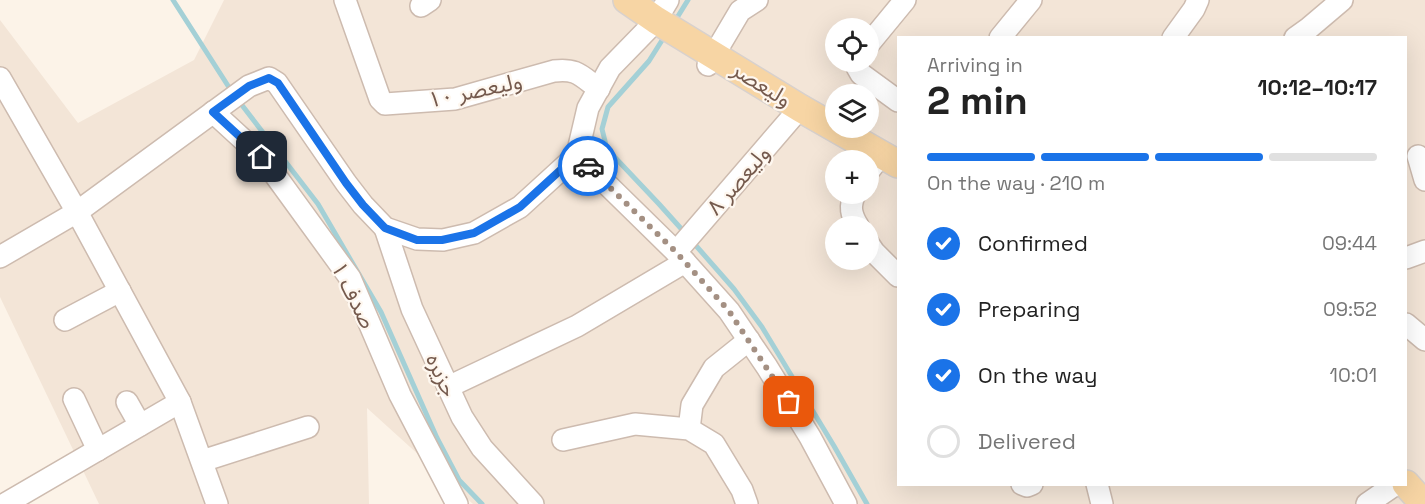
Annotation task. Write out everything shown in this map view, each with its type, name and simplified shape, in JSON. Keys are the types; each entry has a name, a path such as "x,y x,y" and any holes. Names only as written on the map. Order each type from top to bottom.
{"main road":[{"name":"ولیعصر","path":"608,0 663,26"},
{"name":"ولیعصر","path":"627,0 711,60 884,165"},
{"path":"1408,478 1424,504"}],"street":[{"name":"ولیعصر ۱۰","path":"345,0 380,99 385,104 454,99 567,69 576,72 599,89"},
{"path":"711,60 740,11 757,0"},
{"path":"879,32 905,0"},
{"path":"1002,36 1031,0"},
{"path":"1174,36 1198,0"},
{"path":"1298,36 1342,0"},
{"path":"0,257 77,212 249,86 269,78 278,83 346,183 385,228 417,240 442,240 474,233 520,207 577,155 588,108 610,68 663,26"},
{"path":"860,72 897,100"},
{"path":"3,91 77,212 180,402 218,504"},
{"name":"صدف ۱","path":"219,108 262,157 350,278 400,395 457,504"},
{"name":"ولیعصر ۸","path":"448,387 577,326 681,254 697,228 796,112"},
{"path":"577,155 681,254 729,311 810,437 846,504"},
{"path":"1418,156 1425,180"},
{"name":"جزیره","path":"385,228 412,309 462,417 482,448 533,504"},
{"path":"1407,258 1425,251"},
{"path":"879,257 897,274"},
{"path":"65,320 120,291"},
{"path":"1407,325 1425,340"},
{"path":"689,429 692,405 714,368 748,340"},
{"path":"74,399 98,450"},
{"path":"128,402 140,425"},
{"path":"0,495 5,504 180,402"},
{"path":"563,440 635,424 689,429 714,444 742,490 747,504"},
{"path":"202,461 308,426"},
{"path":"1098,486 1102,504"},
{"path":"1367,504 1395,486"}],"shaded area":[{"path":"224,0 1425,0 1425,504 473,504 367,408 369,504 99,504 0,297 0,20 78,123 194,60"}],"waterway":[{"path":"173,0 232,92"},
{"path":"675,21 688,0"},
{"path":"666,34 649,61 608,107 602,129 607,149 685,233"},
{"path":"238,100 318,204 381,312 437,438 459,480 482,504"},
{"path":"691,240 734,289 762,327 867,504"}],"way so far":[{"path":"588,166 676,252 729,311 789,402"}],"route":[{"path":"262,157 213,112 249,86 269,78 278,83 363,205 385,228 417,240 442,240 474,233 520,207 577,155 588,166"}]}
